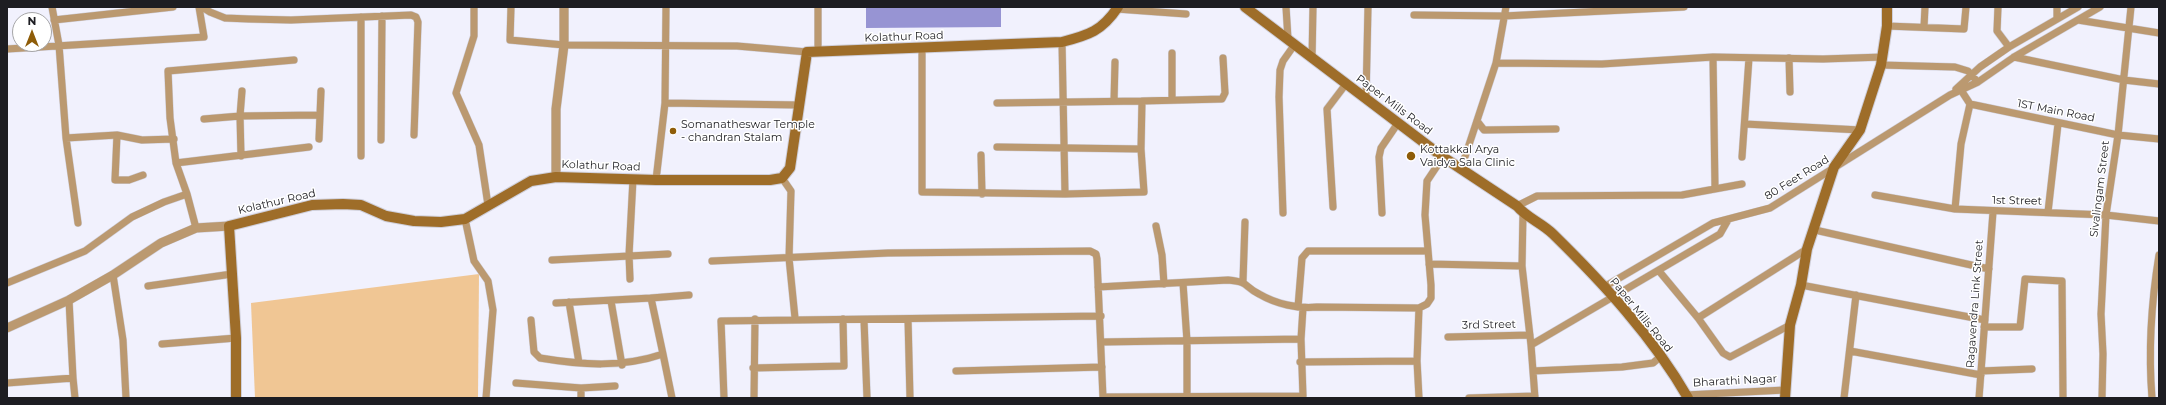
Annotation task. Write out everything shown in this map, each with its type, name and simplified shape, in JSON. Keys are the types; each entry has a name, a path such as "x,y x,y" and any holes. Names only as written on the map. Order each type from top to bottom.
{"main road":[{"name":"Paper Mills Road","path":"1245,7 1443,157 1552,232 1614,297 1675,376 1687,396"},
{"path":"1785,394 1790,325 1801,285 1807,249 1815,230 1834,167 1860,130 1882,61 1887,26 1887,7"},
{"name":"Kolathur Road","path":"807,52 1062,42 1088,36 1101,28 1118,8"},
{"path":"782,178 790,168 807,52"},
{"name":"Kolathur Road","path":"229,226 312,205 343,204 361,205 386,216 414,221 441,222 465,219 531,181 556,177 656,180 770,180 782,178"},
{"path":"229,226 236,338 236,398"}],"street":[{"path":"52,7 59,45 66,138 78,223"},
{"path":"54,20 173,7"},
{"path":"7,49 204,37 199,7"},
{"path":"202,7 210,12 231,18 291,20 411,15 416,18 418,22 414,135"},
{"path":"474,7 474,36 456,93 479,145 488,205"},
{"path":"511,7 510,40 564,45 737,46 807,52"},
{"path":"556,177 556,109 564,45 564,7"},
{"path":"656,180 665,103 667,46 666,7"},
{"path":"818,7 818,52"},
{"path":"1283,213 1279,98 1280,70 1291,41 1286,7"},
{"path":"1312,59 1314,7"},
{"path":"1366,99 1368,7"},
{"path":"1461,169 1496,63 1506,7"},
{"path":"1414,14 1504,16 1684,7"},
{"path":"1924,27 1925,7"},
{"path":"1887,26 1964,29 1966,7"},
{"path":"1998,7 1998,31 2009,47"},
{"path":"2057,7 2057,19"},
{"name":"80 Feet Road","path":"1604,287 1713,222 1728,220 1770,208 1950,95 1960,88 1980,67 2009,47 2078,7"},
{"name":"80 Feet Road","path":"1960,88 1978,82 2014,57 2100,7"},
{"name":"Sivalingam Street","path":"2102,398 2102,314 2106,215 2118,135 2131,7"},
{"path":"1118,8 1186,14"},
{"path":"381,140 382,16"},
{"path":"361,17 362,156"},
{"path":"2078,20 2159,33"},
{"path":"1062,42 1065,194"},
{"path":"922,48 922,192 982,194 1144,192 1141,149 1142,100"},
{"path":"1172,53 1172,100"},
{"path":"1496,63 1602,64 1713,57 1882,61 1954,67 1963,69 1973,75 1978,82"},
{"path":"1713,57 1715,188"},
{"path":"2014,57 2124,80 2159,84"},
{"path":"997,103 1222,99 1225,94 1223,58"},
{"path":"1742,157 1749,58"},
{"path":"1789,58 1790,92"},
{"path":"196,228 188,194 176,163 170,118 168,71 294,60"},
{"path":"1114,101 1115,62"},
{"path":"1333,207 1327,109 1346,84"},
{"path":"1955,209 1961,144 1970,104 1960,88"},
{"path":"241,156 240,116 242,91"},
{"path":"319,139 321,91"},
{"path":"665,103 799,105"},
{"name":"1ST Main Road","path":"1970,104 2058,124 2118,135 2159,139"},
{"path":"204,119 240,116 319,115"},
{"path":"1477,120 1484,130 1556,129"},
{"path":"1382,213 1379,157 1381,148 1398,123"},
{"path":"1745,124 1860,130"},
{"path":"2048,212 2058,124"},
{"path":"66,138 117,135 142,140 174,139"},
{"path":"117,135 115,180 129,180 143,175"},
{"path":"176,163 309,147"},
{"path":"997,147 1141,149"},
{"path":"981,155 982,194"},
{"path":"1098,287 1183,283 1209,280 1243,282 1258,294 1300,308 1418,308 1427,304 1431,298 1425,215 1427,182 1443,157"},
{"path":"782,178 791,191 789,258 795,318"},
{"path":"630,279 629,255 633,179"},
{"path":"1469,398 1535,397 1532,345 1522,266 1520,210 1537,196 1682,195 1742,184"},
{"path":"7,283 79,254 132,217 158,204 188,194"},
{"name":"1st Street","path":"1875,195 1955,209 1993,212 2048,212 2106,215 2159,221"},
{"name":"Ragavendra Link Street","path":"1979,398 1993,212"},
{"path":"465,219 474,261 488,281 493,310 486,398"},
{"path":"1532,345 1720,234 1728,220"},
{"path":"1243,282 1245,222"},
{"name":"Kolathur Road","path":"7,328 69,300 113,275 161,243 196,228 229,226"},
{"path":"1156,226 1162,255 1164,284"},
{"path":"1815,230 1989,269"},
{"path":"1698,318 1807,249"},
{"path":"712,261 888,253 1090,251 1096,254 1097,259 1101,316 1103,398 1303,397 1300,362 1302,258 1308,251 1428,251"},
{"path":"552,260 668,254"},
{"path":"2152,398 2149,356 2151,308 2159,255"},
{"path":"1428,264 1522,266"},
{"path":"1659,271 1698,318 1723,353 1730,357 1790,325"},
{"path":"148,286 232,274"},
{"path":"113,275 123,340 126,398"},
{"path":"1801,285 1856,295 1985,323 2020,326 2025,279 2062,282 2063,398"},
{"path":"1183,283 1187,341 1187,397"},
{"path":"556,303 611,301 689,295"},
{"path":"1844,398 1856,295"},
{"path":"651,298 672,398"},
{"path":"69,300 75,398"},
{"path":"611,301 622,365"},
{"path":"569,302 579,363"},
{"path":"1418,308 1417,361 1419,398"},
{"path":"724,398 721,321 795,318 864,320 1101,316"},
{"path":"754,398 753,368 755,319"},
{"path":"753,368 844,366 843,319"},
{"path":"908,319 910,398"},
{"path":"531,320 534,352 537,356 579,363 622,365 663,354"},
{"path":"864,320 867,398"},
{"name":"3rd Street","path":"1448,337 1530,335"},
{"path":"162,344 236,338"},
{"path":"1102,342 1301,339"},
{"path":"1850,351 1981,373 2032,369"},
{"path":"1533,371 1622,367 1653,363 1660,357"},
{"path":"1300,362 1417,361"},
{"path":"956,371 1102,367"},
{"path":"7,383 73,378"},
{"path":"516,384 581,388 615,386"},
{"path":"581,388 581,398"},
{"name":"Bharathi Nagar","path":"1687,396 1785,394"}],"shaded area":[{"path":"866,7 1001,7 1001,27 866,28"},
{"path":"479,274 478,398 255,398 251,303"}],"place":[{"name":"Somanatheswar Temple - chandran Stalam","path":"673,131"},
{"name":"Kottakkal Arya Vaidya Sala Clinic","path":"1411,156"}]}
